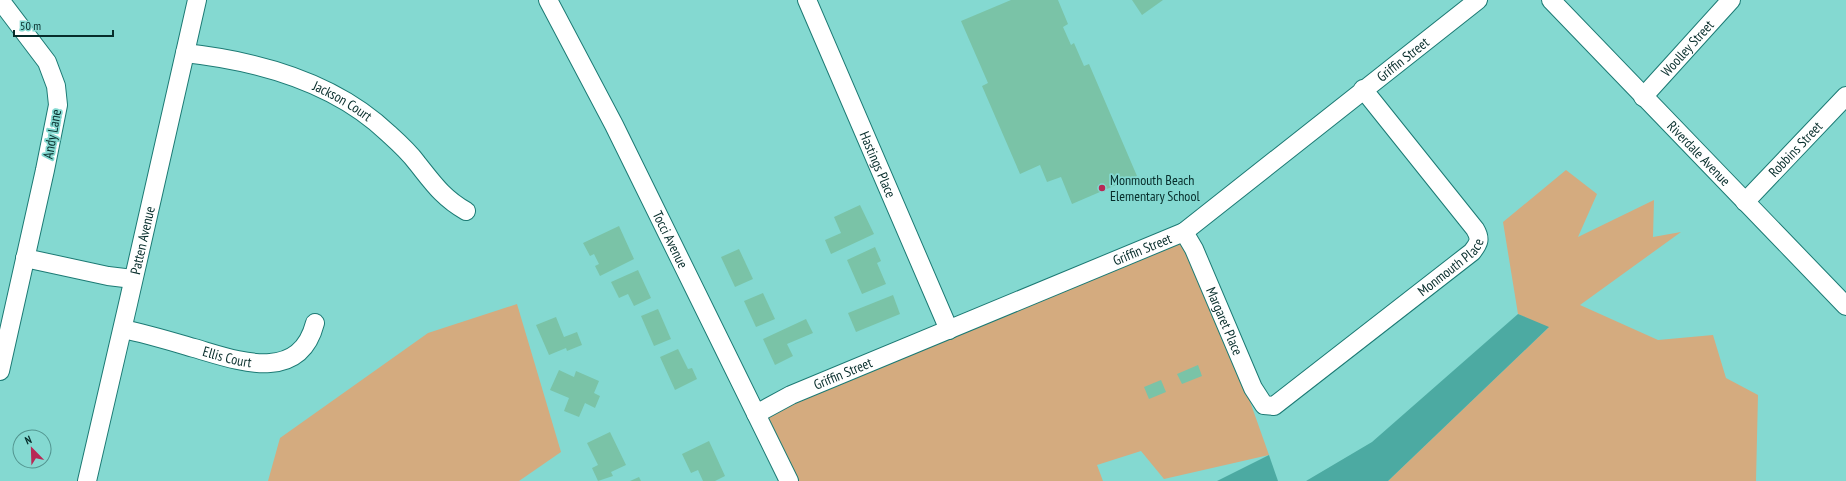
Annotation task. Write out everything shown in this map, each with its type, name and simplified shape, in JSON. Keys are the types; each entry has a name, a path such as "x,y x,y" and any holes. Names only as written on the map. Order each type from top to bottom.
{"street":[{"name":"Andy Lane","path":"0,0 42,54 49,67 56,86 58,105 0,371"},
{"name":"Patten Avenue","path":"87,481 123,329 133,279 197,0"},
{"name":"Tocci Avenue","path":"548,0 614,125 789,481"},
{"name":"Hastings Place","path":"807,0 949,330"},
{"name":"Griffin Street","path":"756,414 791,395 1184,232 1363,89 1478,0"},
{"name":"Riverdale Avenue","path":"1551,0 1846,306"},
{"name":"Woolley Street","path":"1643,97 1731,0"},
{"name":"Jackson Court","path":"185,53 210,56 277,71 306,81 334,94 388,133 416,161 445,197 466,211"},
{"name":"Monmouth Place","path":"1268,407 1280,402 1472,252 1479,243 1479,236 1475,229 1363,89"},
{"name":"Robbins Street","path":"1745,202 1846,96"},
{"name":"Margaret Place","path":"1184,232 1194,249 1253,388 1259,400 1268,407"},
{"path":"25,258 108,276 133,279"},
{"name":"Ellis Court","path":"123,329 243,362 271,364 290,358 302,349 313,330 315,323"}],"shaded area":[{"path":"1566,170 1597,194 1578,237 1654,200 1653,237 1681,232 1580,305 1658,340 1713,335 1726,378 1758,395 1756,481 1388,481 1548,328 1518,314 1503,222"},
{"path":"1190,232 1269,455 1164,479 1141,451 1097,465 1103,481 792,481 759,411"},
{"path":"517,304 561,452 519,481 268,481 280,438 428,333"},
{"path":"1518,314 1549,327 1388,481 1306,481 1372,442"},
{"path":"1269,455 1278,481 1217,481"}],"building":[{"path":"1011,0 1058,0 1068,24 1063,27 1071,45 1074,43 1084,66 1089,64 1137,176 1072,204 1061,177 1047,182 1040,165 1020,174 982,86 988,83 961,21"},
{"path":"1132,0 1163,0 1142,15"},
{"path":"860,205 874,234 831,254 825,240 841,233 834,217"},
{"path":"619,226 634,259 600,276 595,266 599,264 594,254 590,256 583,243"},
{"path":"875,247 881,261 877,263 886,284 862,294 847,260"},
{"path":"739,249 753,279 735,287 721,257"},
{"path":"638,270 651,298 634,306 628,294 619,298 611,282"},
{"path":"763,293 775,319 756,327 744,301"},
{"path":"893,295 900,314 856,332 848,313"},
{"path":"658,309 671,339 654,346 641,316"},
{"path":"556,317 564,337 577,332 582,345 567,351 566,348 549,355 536,325"},
{"path":"806,319 813,333 787,344 793,356 775,365 763,339"},
{"path":"678,349 688,369 692,368 697,379 675,390 660,357"},
{"path":"1198,365 1202,376 1182,384 1177,374"},
{"path":"559,370 574,377 576,371 599,381 594,393 600,396 595,408 585,403 579,417 564,411 569,398 550,390"},
{"path":"1161,380 1166,392 1149,399 1144,387"},
{"path":"610,432 626,465 611,472 613,476 598,481 592,468 598,465 587,443"},
{"path":"709,441 725,476 715,481 703,481 698,470 691,473 682,454"},
{"path":"639,477 641,481 630,481"}],"place":[{"name":"Monmouth Beach Elementary School","path":"1102,188"}]}
